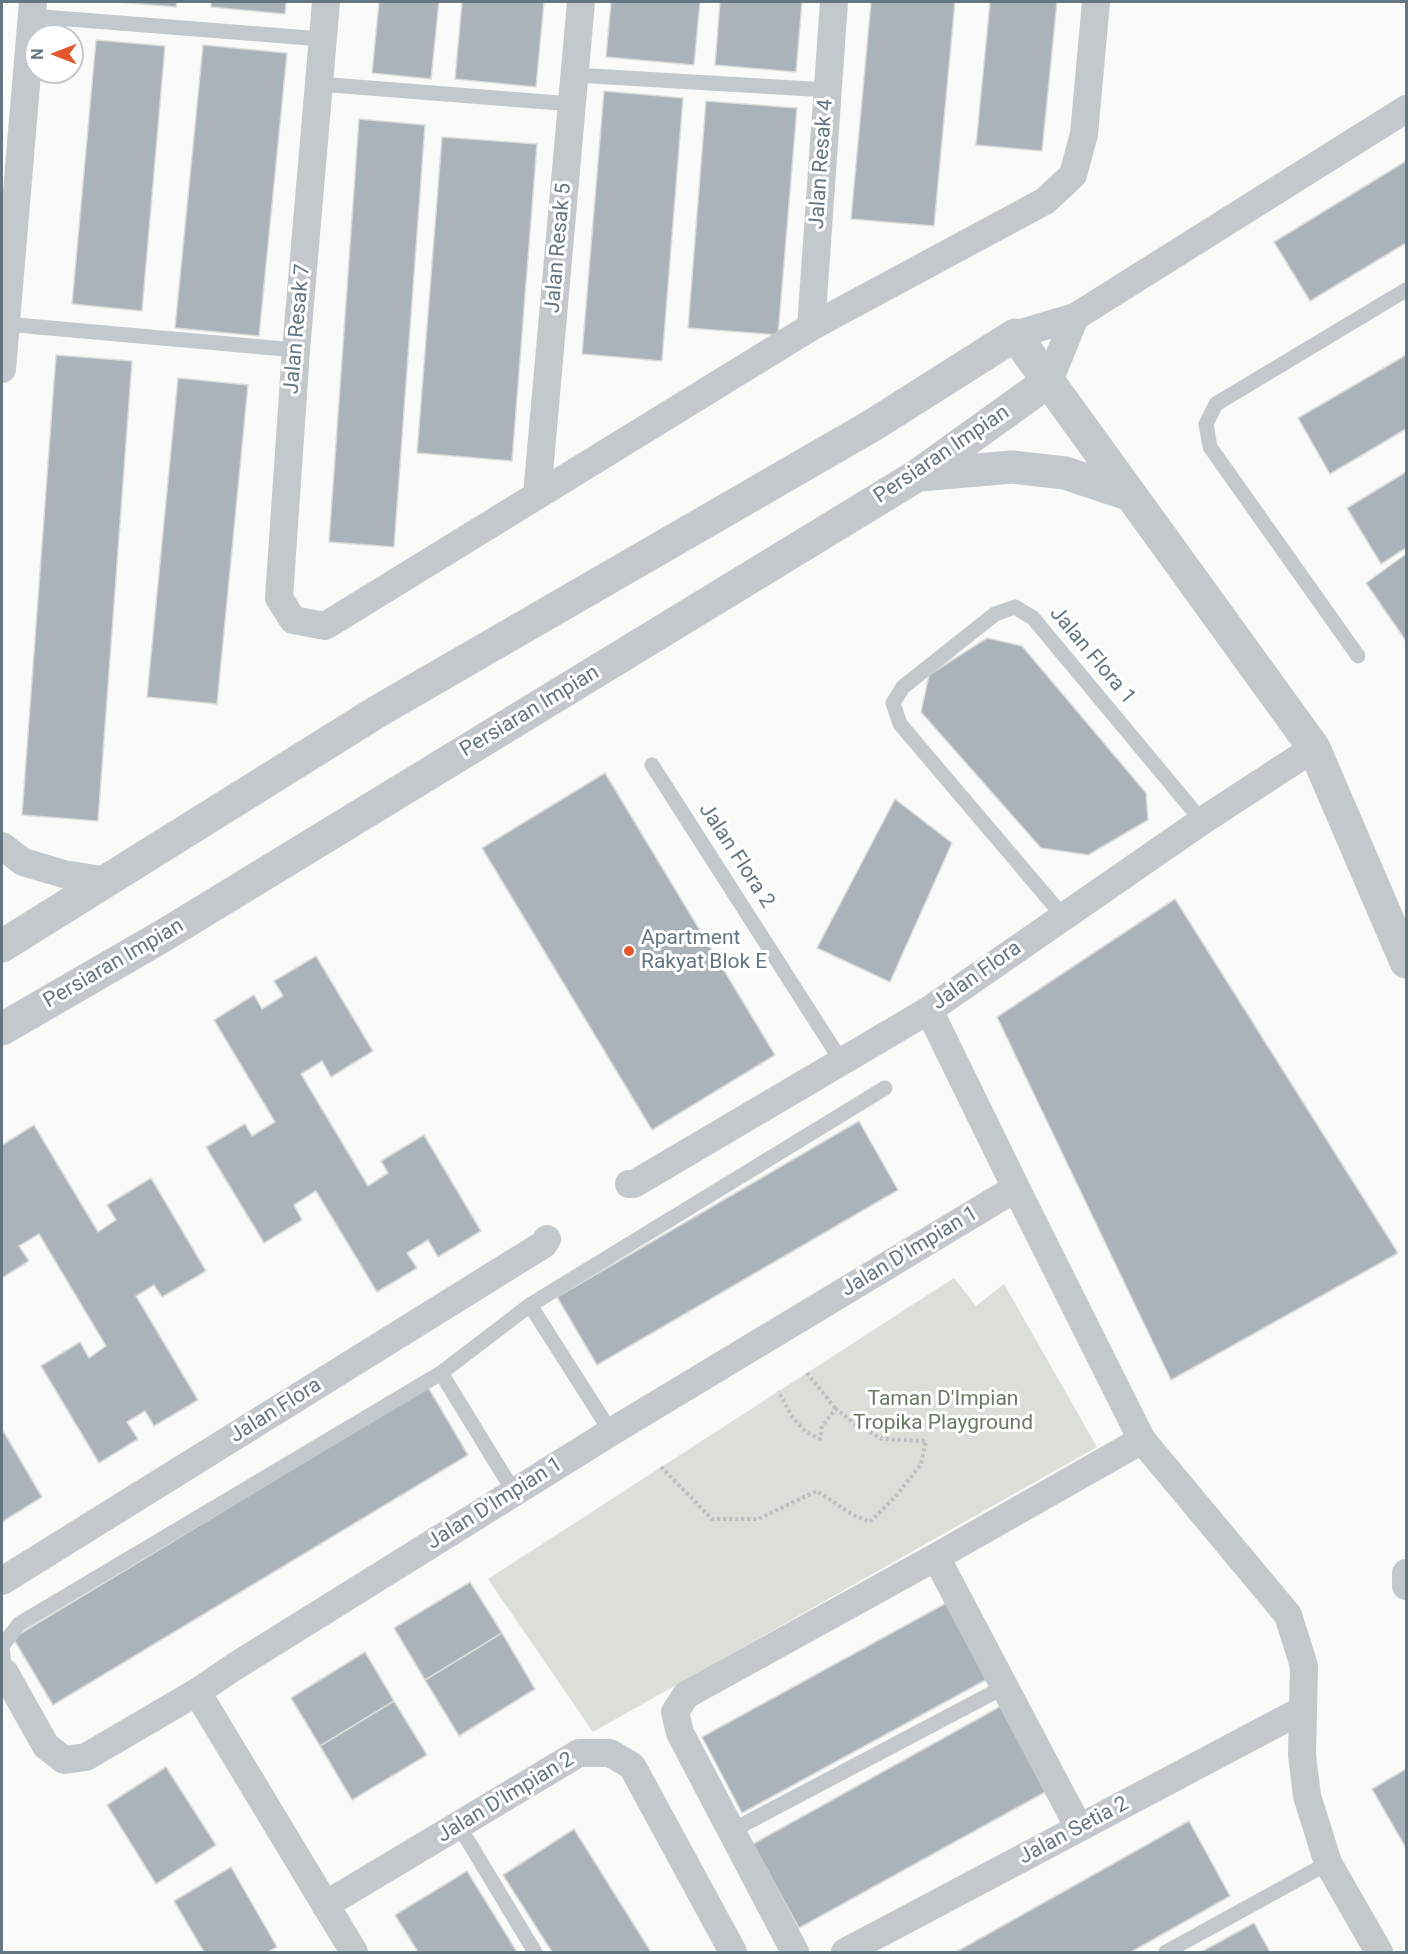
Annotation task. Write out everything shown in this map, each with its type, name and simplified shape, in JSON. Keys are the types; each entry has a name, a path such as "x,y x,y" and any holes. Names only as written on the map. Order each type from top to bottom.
{"street":[{"name":"Jalan Resak 7","path":"326,2 296,350 279,598 292,620 325,626 537,495"},
{"name":"Jalan Resak 5","path":"537,495 581,2"},
{"name":"Jalan Resak 4","path":"811,327 834,2"},
{"path":"537,495 811,327 1045,201 1073,175 1084,134 1095,2"},
{"path":"2,369 8,213 32,9"},
{"path":"2,946 380,710 873,424 1015,335 1075,317 1407,109"},
{"path":"1049,381 1075,317"},
{"path":"1015,335 1314,748 1407,962"},
{"name":"Persiaran Impian","path":"2,1029 161,937 918,475 1049,381"},
{"path":"918,475 1012,467 1065,473 1131,495"},
{"name":"Jalan Flora","path":"629,1184 634,1184 929,1010 1202,821 1314,748"},
{"path":"2,846 23,862 64,874 108,881"},
{"path":"929,1010 1142,1440 1288,1615 1304,1666 1302,1755 1306,1796 1328,1863 1379,1953"},
{"name":"Jalan D'Impian 1","path":"5,1673 46,1746 64,1760 86,1757 197,1692 244,1660 611,1432 1016,1188"},
{"name":"Jalan Flora","path":"2,1581 544,1244 547,1239"},
{"path":"795,1953 680,1733 675,1712 686,1695 1142,1440"},
{"path":"936,1557 1079,1828"},
{"path":"1407,1573 1407,1586"},
{"path":"197,1692 354,1953"},
{"name":"Jalan Setia 2","path":"845,1953 1302,1710"},
{"name":"Jalan D'Impian 2","path":"325,1905 579,1753 610,1753 632,1766 733,1953"}],"lane":[{"path":"32,9 322,39"},
{"path":"575,75 828,90"},
{"path":"319,84 572,104"},
{"path":"1358,656 1210,447 1206,424 1216,404 1407,290"},
{"path":"5,324 296,350"},
{"name":"Jalan Flora 1","path":"1063,916 900,724 893,703 903,687 995,614 1015,607 1033,618 1202,821"},
{"name":"Jalan Flora 2","path":"652,765 842,1062"},
{"path":"5,1673 2,1646 19,1624 441,1373 530,1305 885,1088"},
{"path":"530,1305 611,1432"},
{"path":"441,1373 514,1492"},
{"path":"731,1831 1004,1687"},
{"path":"459,1826 535,1953"},
{"path":"1166,1953 1328,1863"}],"path":[{"path":"661,1467 712,1519 758,1519 817,1491 853,1515 870,1522 897,1495 921,1464 926,1441 882,1439 854,1424 836,1410 807,1373"},
{"path":"778,1391 793,1418 806,1432 820,1439 822,1426 836,1410"}],"green space":[{"name":"Taman D'Impian Tropika Playground","path":"954,1278 976,1306 1004,1284 1097,1447 593,1732 488,1579"}],"building":[{"path":"119,2 177,2 176,7"},
{"path":"211,2 286,2 285,14 211,7"},
{"path":"379,2 439,2 431,79 372,73"},
{"path":"462,2 544,2 536,87 455,79"},
{"path":"611,2 700,2 694,65 606,57"},
{"path":"720,2 802,2 796,72 715,65"},
{"path":"871,2 955,2 934,226 851,219"},
{"path":"990,2 1057,2 1042,151 976,145"},
{"path":"96,40 165,46 142,311 72,304"},
{"path":"203,45 287,53 259,336 175,328"},
{"path":"604,91 683,98 662,361 582,354"},
{"path":"706,101 797,108 778,335 688,328"},
{"path":"359,119 425,125 394,547 329,542"},
{"path":"442,137 537,144 512,461 417,453"},
{"path":"1406,161 1406,243 1310,301 1274,242"},
{"path":"56,355 132,361 98,821 22,815"},
{"path":"1406,355 1406,429 1330,474 1298,418"},
{"path":"178,378 248,385 217,704 147,697"},
{"path":"1406,472 1406,548 1381,564 1347,508"},
{"path":"1406,554 1406,641 1366,583"},
{"path":"987,638 1022,646 1146,793 1148,820 1088,855 1041,848 921,712 929,675"},
{"name":"Apartment Rakyat Blok E","path":"605,773 775,1055 652,1130 482,848"},
{"path":"895,799 952,843 890,982 817,948"},
{"path":"1175,899 1398,1253 1171,1380 997,1017"},
{"path":"316,956 373,1051 331,1077 322,1061 301,1074 368,1186 388,1173 381,1161 424,1135 481,1231 438,1257 428,1240 407,1253 417,1268 377,1292 316,1191 294,1205 302,1220 264,1243 206,1147 245,1124 252,1136 275,1122 214,1020 254,995 262,1009 283,996 274,981"},
{"path":"859,1121 898,1190 597,1365 557,1297"},
{"path":"34,1125 98,1232 116,1220 107,1205 151,1178 206,1271 162,1297 154,1285 136,1296 198,1400 154,1426 145,1411 127,1422 138,1439 99,1463 41,1366 80,1342 89,1358 106,1346 39,1234 19,1246 29,1261 2,1278 2,1145"},
{"path":"428,1387 468,1455 53,1705 13,1638"},
{"path":"2,1429 42,1497 2,1522"},
{"path":"470,1582 502,1633 425,1680 394,1628"},
{"path":"950,1601 991,1677 742,1813 702,1737"},
{"path":"502,1633 535,1689 459,1736 425,1680"},
{"path":"365,1652 394,1701 320,1746 291,1698"},
{"path":"394,1701 427,1755 352,1800 320,1746"},
{"path":"1001,1706 1047,1791 799,1928 753,1844"},
{"path":"166,1767 216,1845 156,1884 107,1805"},
{"path":"1406,1769 1406,1848 1372,1789"},
{"path":"1189,1821 1230,1896 1131,1952 956,1952"},
{"path":"574,1829 651,1952 552,1952 503,1875"},
{"path":"231,1867 277,1947 268,1952 204,1952 174,1901"},
{"path":"467,1871 517,1952 418,1952 395,1915"},
{"path":"1254,1923 1270,1952 1201,1952"}],"place":[{"name":"Apartment Rakyat Blok E","path":"629,951"}]}
